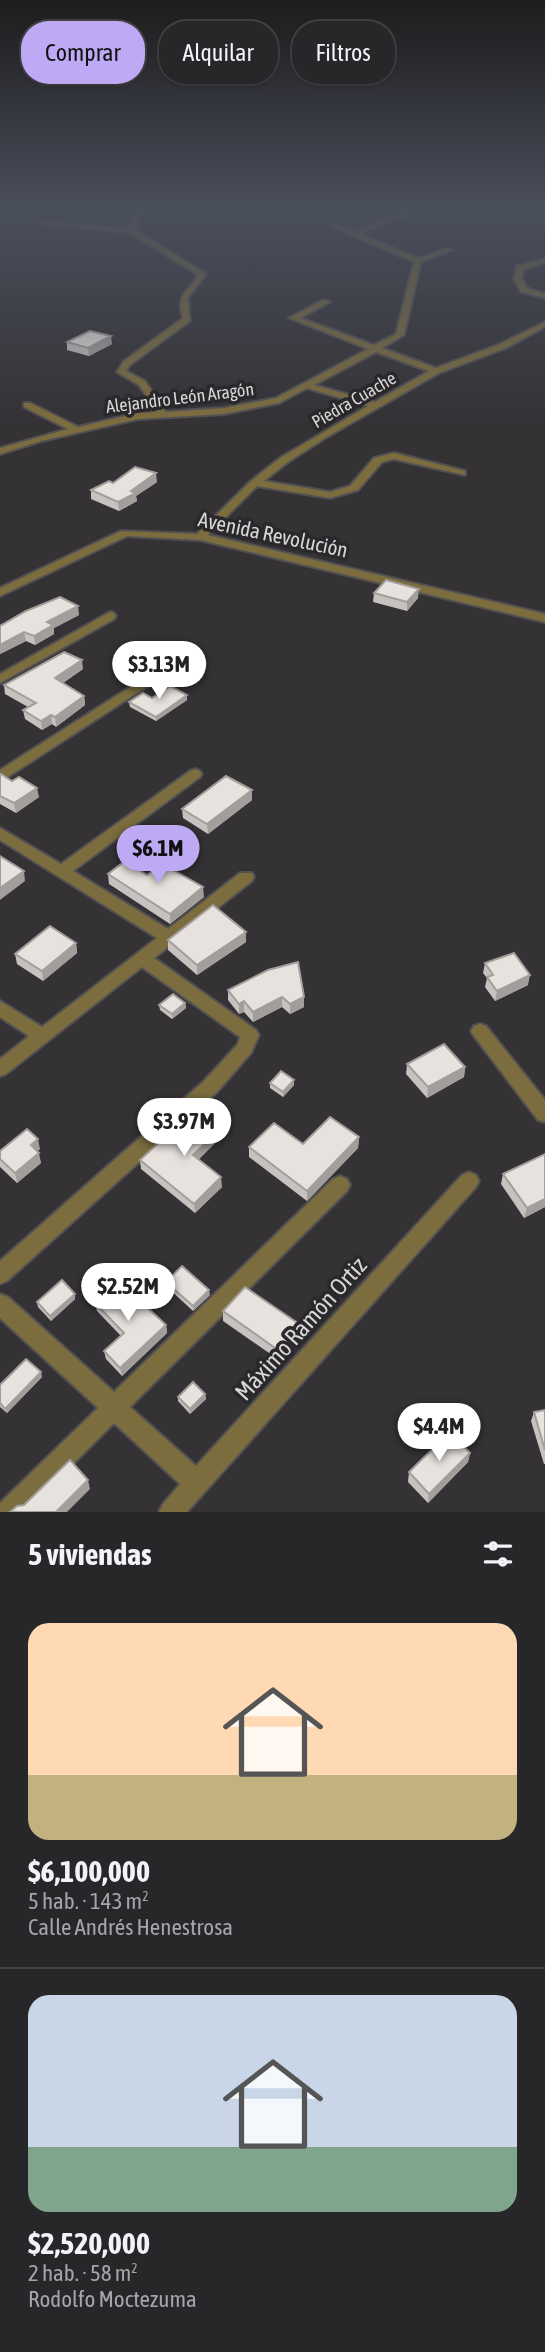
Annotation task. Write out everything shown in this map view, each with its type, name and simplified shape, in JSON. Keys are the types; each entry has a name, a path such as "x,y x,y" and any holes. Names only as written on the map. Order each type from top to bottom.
{"street":[{"path":"164,415 142,383 121,372 127,363 187,319 183,308 184,297 200,280"},
{"name":"Alejandro León Aragón","path":"0,451 138,416 251,406 279,400 400,335 413,280"},
{"path":"518,280 524,290 545,296"},
{"path":"326,302 293,318 436,371"},
{"name":"Piedra Cuache","path":"200,537 255,483 284,460 436,371 503,346 545,324"},
{"path":"309,386 374,405"},
{"path":"27,405 77,430"},
{"path":"255,483 330,495 354,488 378,460 394,456 461,473"},
{"name":"Avenida Revolución","path":"2,590 125,533 200,537 545,618"},
{"path":"0,678 110,616"},
{"path":"0,777 179,660"},
{"path":"64,870 195,774"},
{"path":"0,833 64,870 168,937"},
{"path":"0,1069 246,877"},
{"path":"0,1274 210,1087 245,1048 250,1035 239,1025 142,958"},
{"path":"0,1009 43,1036"},
{"path":"480,1031 545,1114"},
{"name":"Máximo Ramón Ortiz","path":"172,1512 469,1181"},
{"path":"8,1512 340,1185"},
{"path":"0,1304 197,1483"}],"building":[{"path":"90,331 111,336 88,348 67,342"},
{"path":"135,467 156,473 131,491 136,493 118,502 91,490 109,481 113,483"},
{"path":"386,580 419,589 407,602 374,593"},
{"path":"60,597 78,606 47,622 53,625 34,636 24,632 0,645 0,626 26,611"},
{"path":"64,652 82,660 55,678 84,696 55,717 51,715 41,721 23,710 36,703 4,685"},
{"path":"170,686 187,695 156,717 129,702 143,693 152,698"},
{"path":"0,774 12,781 19,777 37,788 14,803 0,796"},
{"path":"226,776 252,790 207,824 182,809"},
{"path":"0,856 24,871 0,888"},
{"path":"125,861 147,875 162,864 203,887 170,914 108,874"},
{"path":"213,905 246,932 197,965 168,940"},
{"path":"50,926 76,943 42,971 15,954"},
{"path":"514,953 530,975 497,991 487,977 493,975 485,963"},
{"path":"298,962 304,997 290,1004 282,997 253,1012 244,1001 239,1004 228,990 268,970"},
{"path":"173,994 185,1003 172,1014 159,1005"},
{"path":"444,1044 465,1067 428,1087 407,1064"},
{"path":"281,1071 294,1080 283,1092 270,1083"},
{"path":"192,1112 218,1131 193,1155 221,1177 194,1204 140,1160"},
{"path":"330,1117 359,1137 307,1191 249,1147 274,1123 303,1144"},
{"path":"27,1129 38,1139 31,1145 39,1153 15,1173 0,1159 0,1151"},
{"path":"545,1154 545,1199 527,1208 503,1174"},
{"path":"182,1266 209,1290 193,1306 166,1282"},
{"path":"62,1280 75,1294 50,1316 37,1302"},
{"path":"119,1281 166,1325 120,1368 104,1351 124,1333 95,1303"},
{"path":"245,1287 302,1326 282,1353 223,1311"},
{"path":"26,1359 41,1372 5,1409 0,1403 0,1385"},
{"path":"193,1382 205,1394 190,1409 178,1397"},
{"path":"545,1410 545,1450 534,1412"},
{"path":"450,1432 470,1453 429,1494 409,1472"},
{"path":"70,1460 88,1480 56,1512 10,1512 17,1506 24,1505"}]}
